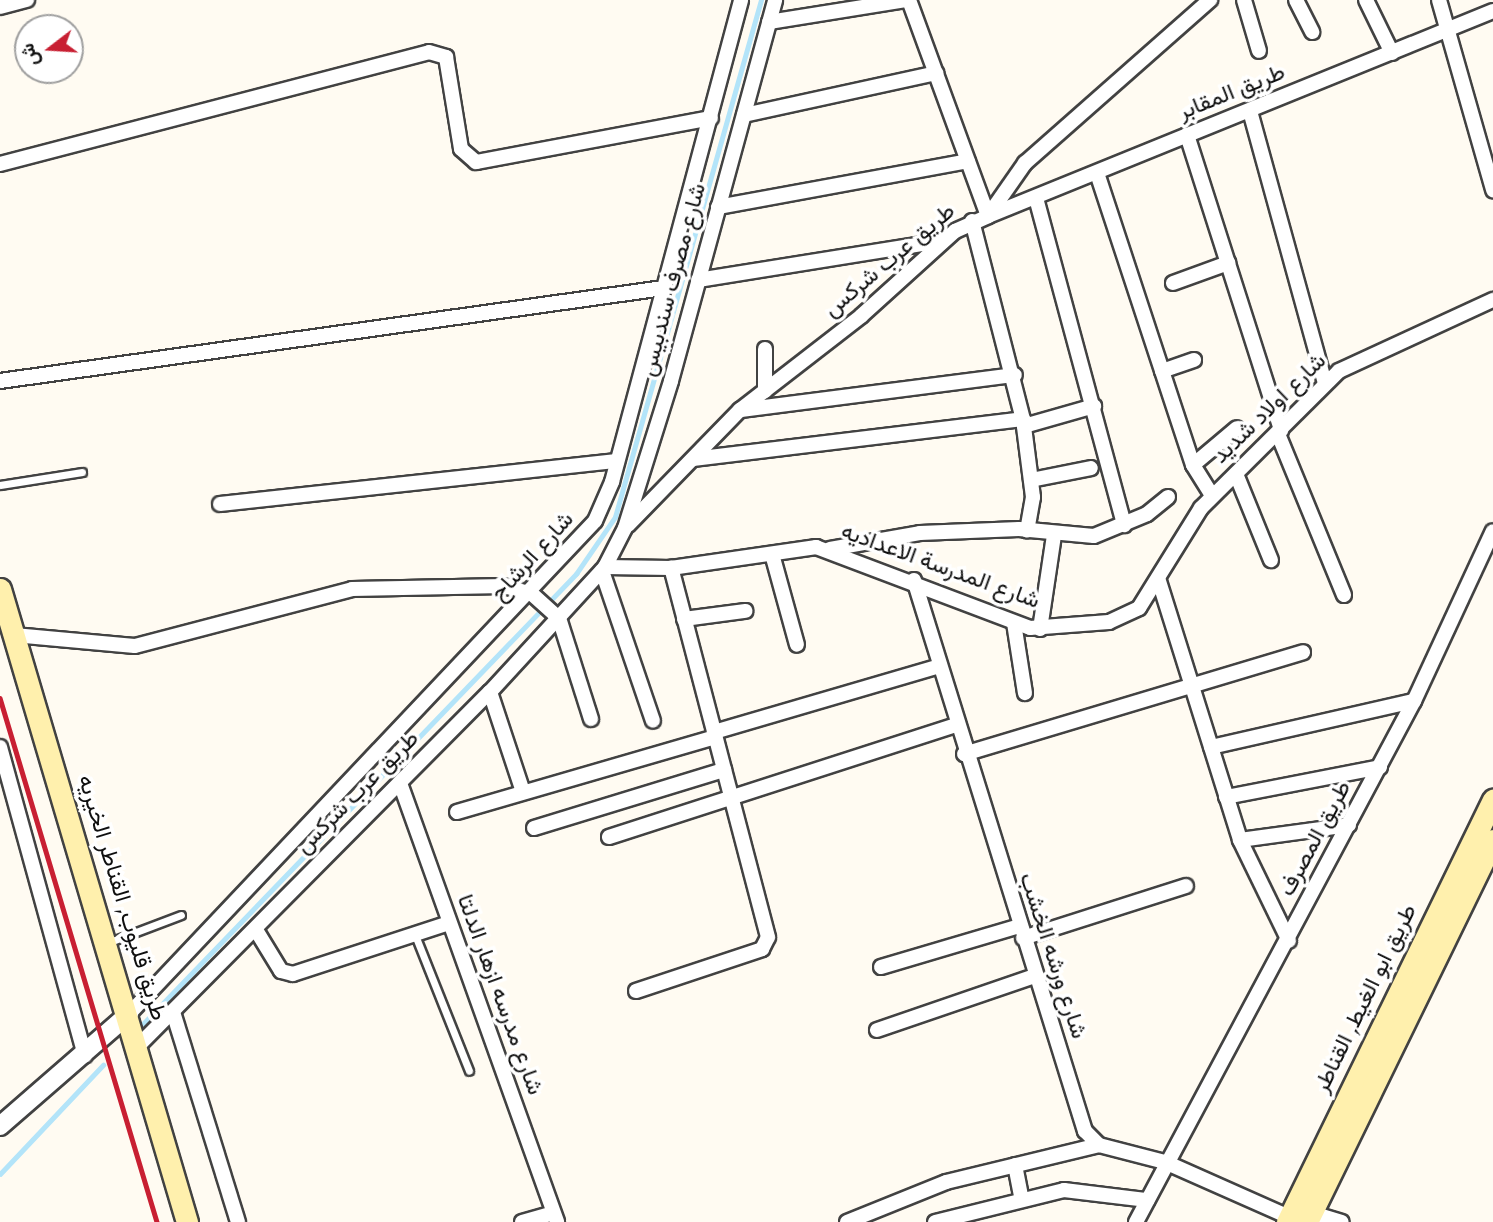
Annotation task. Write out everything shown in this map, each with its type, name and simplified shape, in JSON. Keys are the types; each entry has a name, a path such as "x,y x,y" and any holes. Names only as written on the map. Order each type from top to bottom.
{"main road":[{"name":"طريق قليوب, القناطر الخيريه","path":"0,589 138,1046 187,1222"},
{"name":"طريق ابو الغيط, القناطر","path":"1299,1218 1493,800"},
{"name":"طريق ابو الغيط, القناطر","path":"1299,1218 1493,840"}],"street":[{"path":"0,7 27,0"},
{"name":"شارع الرشاح","path":"128,1014 532,594 595,521 617,461 741,0"},
{"name":"شارع مصرف سندبيس","path":"604,569 625,528 698,281 775,0"},
{"path":"769,22 908,0 988,216"},
{"name":"طريق عرب شركس","path":"625,528 740,410 942,241 972,221 988,216 1025,163 1210,0"},
{"path":"1244,0 1259,51"},
{"path":"1296,0 1312,32"},
{"path":"1366,0 1392,52"},
{"path":"1439,0 1451,28 1493,190"},
{"name":"طريق المقابر","path":"988,216 1493,11"},
{"path":"0,164 429,52 446,57 461,149 476,162 711,118"},
{"path":"744,115 936,74"},
{"path":"1250,111 1325,384"},
{"path":"1187,135 1279,432 1344,595"},
{"path":"718,207 968,161"},
{"path":"1097,173 1192,464 1212,496"},
{"path":"1036,198 1124,525"},
{"path":"972,221 1015,376 1031,480 1027,530"},
{"path":"698,281 942,241"},
{"path":"1173,283 1228,263"},
{"path":"0,381 663,288"},
{"name":"شارع اولاد شديد","path":"1159,581 1212,496 1325,384 1371,351 1493,300"},
{"path":"765,349 765,391"},
{"path":"1162,371 1194,360"},
{"path":"740,410 1015,376"},
{"path":"693,459 1023,422 1094,406"},
{"path":"1192,464 1237,428"},
{"path":"220,504 617,461"},
{"path":"1031,480 1091,468"},
{"path":"1236,474 1271,560"},
{"path":"830,549 920,533 1027,530 1054,535 1094,536 1124,525 1168,497"},
{"name":"طريق المصرف","path":"1136,1222 1380,767 1414,701 1493,531"},
{"path":"1040,629 1054,535"},
{"name":"شارع المدرسة الاعداديه","path":"604,569 671,568 830,549 914,580 1014,623 1040,629 1127,616 1159,581"},
{"path":"772,554 797,645"},
{"path":"636,991 762,949 768,937 671,568"},
{"path":"604,569 653,721"},
{"name":"طريق عرب شركس","path":"138,1046 490,692 604,569"},
{"name":"شارع ورشه الخشب","path":"914,580 964,754 1080,1119 1099,1145"},
{"path":"1159,581 1240,840 1289,941"},
{"path":"14,635 135,646 302,598 403,584 503,586 532,594 559,618 591,719"},
{"path":"684,620 745,611"},
{"path":"1014,623 1025,693"},
{"path":"964,754 1303,652"},
{"path":"457,812 939,666"},
{"path":"490,692 523,792"},
{"path":"1211,747 1414,701"},
{"path":"609,837 956,725"},
{"path":"0,747 85,1056"},
{"path":"1226,797 1380,767"},
{"path":"534,828 724,770"},
{"name":"شارع مدرسه ازهار الدلتا","path":"400,783 555,1217"},
{"path":"1240,840 1349,825"},
{"path":"881,967 1021,932 1186,886"},
{"path":"256,930 289,974 449,923"},
{"path":"877,1030 1035,976"},
{"path":"173,1012 238,1222"},
{"path":"0,1126 34,1092 85,1056 128,1014"},
{"path":"847,1222 946,1182 1099,1145 1166,1162 1299,1218 1342,1222"},
{"path":"1015,1165 1021,1197"},
{"path":"935,1222 1021,1197 1084,1188 1147,1200"},
{"path":"522,1222 555,1217"}],"lane":[{"path":"0,485 82,472"},
{"path":"107,943 181,915"},
{"path":"414,934 469,1071"}],"waterway":[{"path":"138,1029 576,574 615,517 761,0"},
{"path":"0,1174 103,1065"}],"railway":[{"path":"0,698 157,1222"}]}
